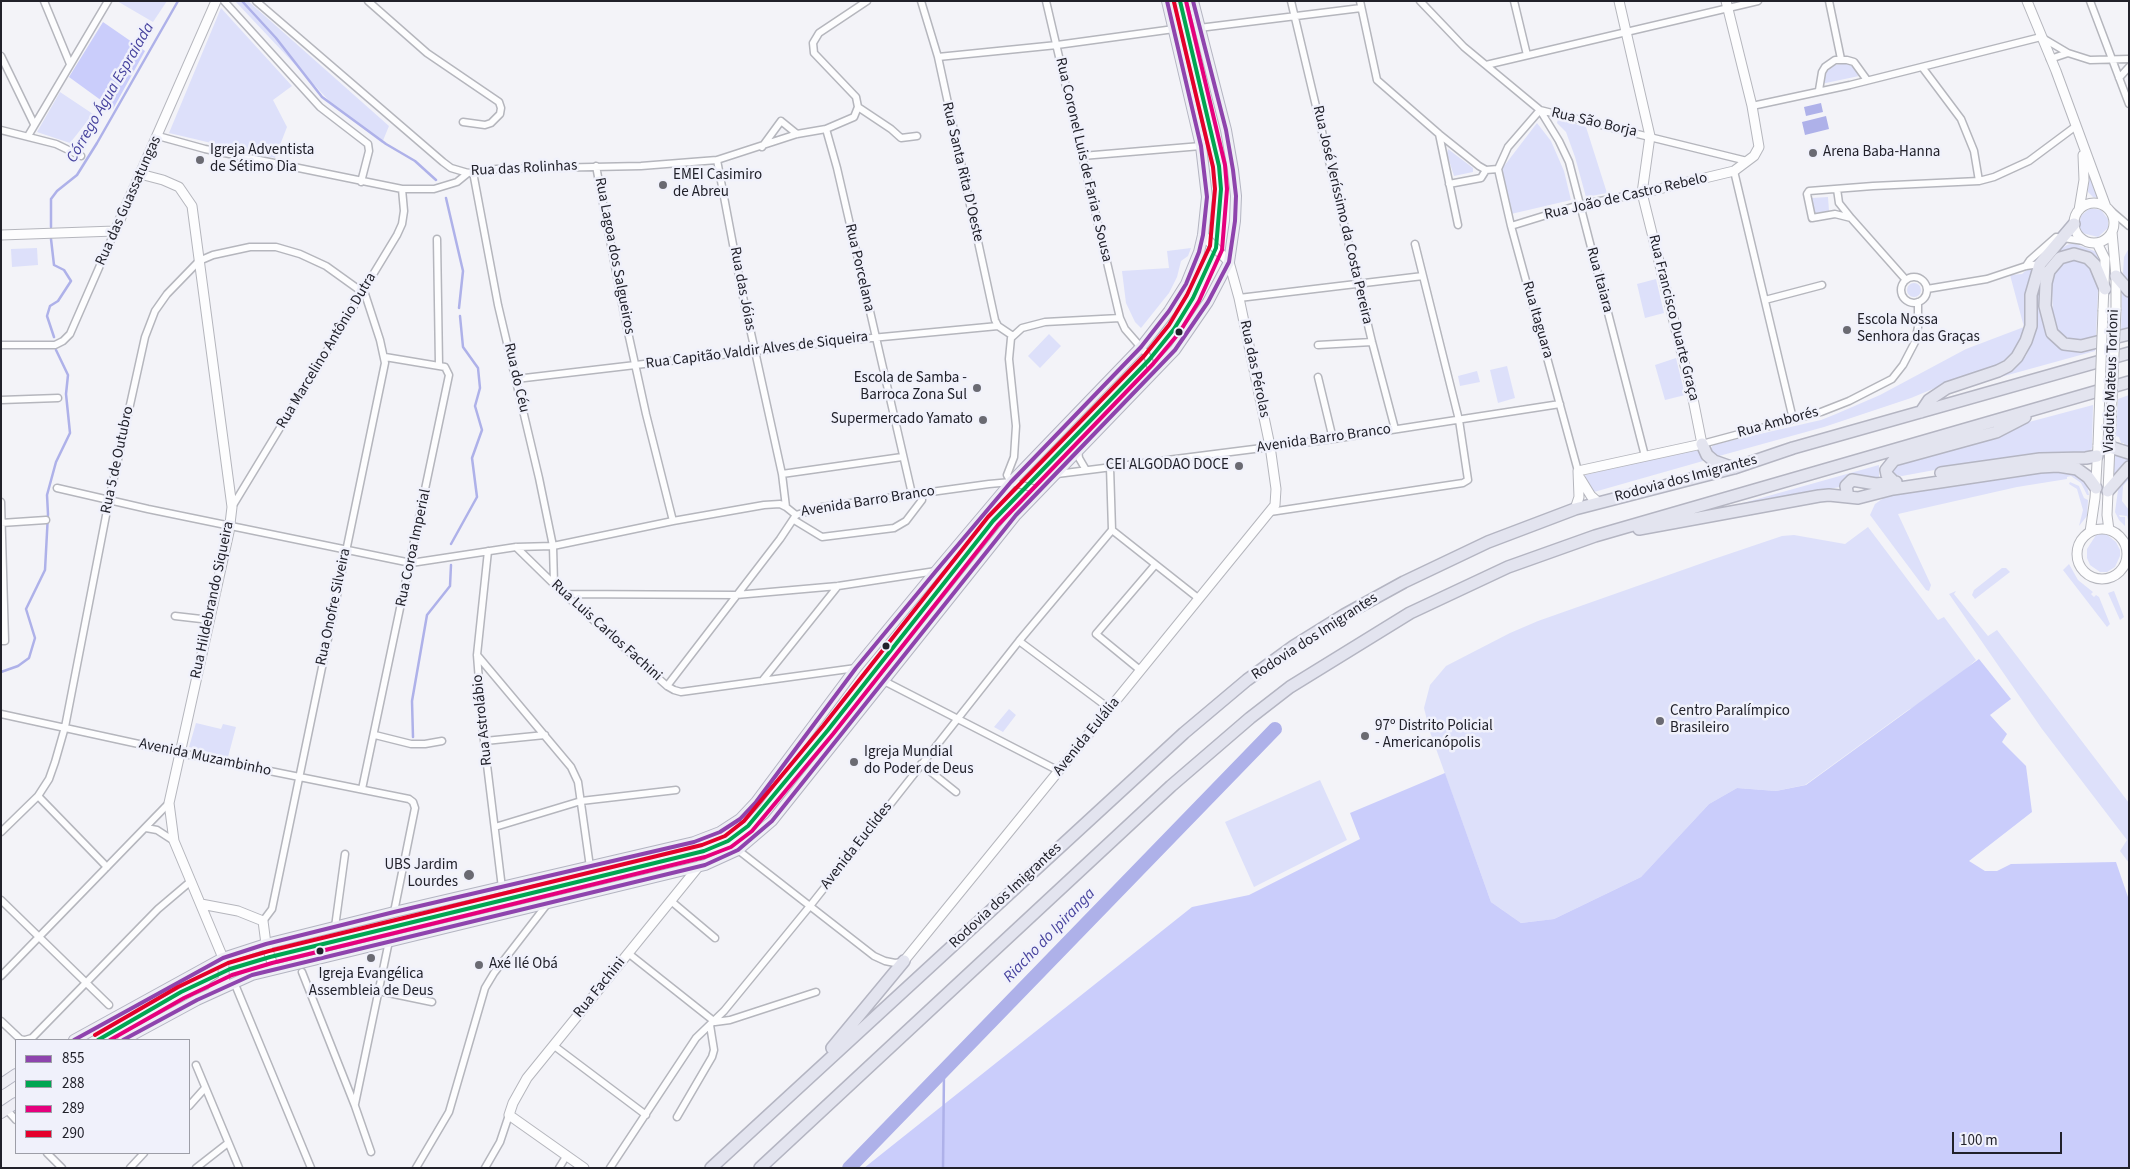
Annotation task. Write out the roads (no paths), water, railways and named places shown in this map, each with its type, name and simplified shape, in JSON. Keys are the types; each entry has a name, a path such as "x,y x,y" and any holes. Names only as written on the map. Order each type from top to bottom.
{"highway":[{"path":"1921,412 1928,400 1947,388 1998,371 2008,366 2017,357 2026,341 2031,326 2031,295 2040,264 2074,224"},
{"path":"2105,289 2095,265 2088,258 2074,254 2060,258 2049,271 2045,290 2047,318 2052,333 2064,344 2081,346 2129,334"},
{"path":"2116,276 2129,292"},
{"name":"Rodovia dos Imigrantes","path":"711,1168 1133,779 1247,680 1294,646 1344,614 1404,582 1488,542 1575,510 1734,468 1794,448 2129,353"},
{"name":"Rodovia dos Imigrantes","path":"760,1168 1171,786 1290,687 1410,613 1508,567 1595,536 1700,504 2129,382"},
{"path":"1894,482 1886,470 1894,460 1996,432 2024,418 2034,410"},
{"path":"1702,444 1707,455 1714,461 1734,468"},
{"path":"2110,446 2129,453"},
{"path":"1848,497 1846,486 1852,480 1876,484 1894,482 1996,464 2094,453 2084,473"},
{"path":"1595,536 1819,496 1870,496 1893,489 2040,467 2069,467 2084,473 2096,488"},
{"path":"2108,491 2129,467"},
{"path":"803,1083 904,961"}],"main road":[{"path":"76,1039 223,958 266,944 394,912 694,842 720,832 740,819 756,802 856,668 936,571 1011,482 1141,347 1173,305 1186,284 1200,252 1207,197 1201,146 1167,1"},
{"path":"125,1039 234,982 274,969 699,866 738,850 761,832 791,800 984,553 1039,490 1152,375 1183,338 1208,302 1229,262 1235,221 1236,196 1233,170 1226,130 1193,1"},
{"path":"197,1000 204,992 224,980 223,958"},
{"path":"1,1084 15,1075"},
{"path":"4,1111 15,1104"}],"street":[{"path":"44,1 70,64"},
{"path":"28,136 108,1"},
{"name":"Rua das Guassatungas","path":"1,346 55,345 63,342 70,334 216,1"},
{"path":"224,1 320,106 368,144 369,151 361,182"},
{"name":"Rua das Rolinhas","path":"256,1 443,162 451,168 471,172 497,169 641,166 717,160 797,134 826,129 854,117 858,107"},
{"path":"368,1 427,53 495,98 501,108 500,114 491,123 485,125 463,122"},
{"path":"867,1 824,29 813,43 815,56 856,97 858,107 901,138 917,136"},
{"name":"Rua Santa Rita D'Oeste","path":"922,1 938,57 953,133 998,326"},
{"name":"Rua Coronel Luis de Faria e Sousa","path":"1046,1 1120,318"},
{"name":"Rua José Veríssimo da Costa Pereira","path":"1291,1 1372,342 1395,429"},
{"name":"Rua São Borja","path":"1420,1 1464,47 1540,110 1650,136 1741,166"},
{"path":"1514,1 1527,55"},
{"path":"1619,1 1650,136 1642,193"},
{"path":"1486,65 1626,33 1727,5 1758,1"},
{"path":"1829,1 1841,59"},
{"path":"2026,266 2052,240 2063,238 2097,243 2108,238 2112,232 2113,217 2107,208 2027,1"},
{"path":"2090,1 2129,104"},
{"path":"1199,28 1294,17 1361,5 1377,80 1439,134 1486,170 1498,169 1508,147 1540,110"},
{"path":"1727,5 1760,143 1757,152 1741,166 1765,300 1792,419"},
{"path":"938,57 1057,45 1174,30"},
{"path":"1752,106 1922,67 2041,37 2068,53 2090,60 2129,59"},
{"path":"2050,59 2068,53"},
{"path":"1,56 34,124"},
{"path":"1819,90 1820,79 1825,67 1835,60 1841,59 1858,65 1867,80"},
{"path":"1922,67 1961,119 1974,151 1979,181"},
{"path":"2119,78 2129,67"},
{"name":"Rua Itaiara","path":"1540,110 1559,140 1569,162 1645,456"},
{"path":"762,146 781,121 797,134"},
{"path":"1852,218 1835,214 1813,218 1807,192 1979,181 1994,177 2029,160 2076,126"},
{"name":"Rua Porcelana","path":"826,129 837,168 912,494"},
{"path":"1,130 67,148 81,156"},
{"path":"1439,134 1458,225"},
{"path":"158,136 205,150 402,189 434,189 458,182 471,172"},
{"path":"2082,142 2084,180 2079,210 2074,224 2076,234 2084,241"},
{"path":"1082,156 1201,146"},
{"name":"Rua das Jóias","path":"717,160 754,351 782,474 786,507"},
{"name":"Rua Lagoa dos Salgueiros","path":"596,166 636,365 673,521"},
{"name":"Rua João de Castro Rebelo","path":"1511,226 1579,205 1642,193 1741,166"},
{"name":"Rua Itaguara","path":"1498,169 1511,226 1578,471 1587,490 1599,503"},
{"path":"1449,184 1481,178 1486,170"},
{"name":"Rua do Céu","path":"471,172 498,305 540,478 553,546 554,584"},
{"name":"Rua Hildebrando Siqueira","path":"140,174 172,183 179,187 187,196 195,218 199,261 232,506 231,526 169,803 174,840 223,958"},
{"name":"Rua Marcelino Antônio Dutra","path":"232,506 363,292 402,224 404,211 402,189"},
{"path":"1837,189 1839,203 1906,280"},
{"name":"Rua Francisco Duarte Graça","path":"1642,193 1692,394 1702,444"},
{"path":"2079,210 2084,205 2093,203 2107,208 2129,226"},
{"path":"1,235 115,231"},
{"name":"Viaduto Mateus Torloni","path":"2109,530 2107,515 2116,309 2116,276 2112,232"},
{"name":"Rua das Pérolas","path":"1203,235 1229,262 1239,298 1270,446 1277,498 1270,512"},
{"path":"385,357 439,365 437,240"},
{"name":"Viaduto Mateus Torloni","path":"2090,532 2096,488 2094,453 2105,289 2105,259 2097,243"},
{"path":"1270,512 1463,483 1468,480 1459,420 1415,244"},
{"name":"Rua 5 de Outubro","path":"1,832 38,796 49,779 65,727 109,500 145,337 155,311 167,294 199,261 225,251 241,248 276,247 300,254 326,266 363,292"},
{"path":"1927,289 1987,279 2026,266 2040,264"},
{"path":"1239,298 1424,276"},
{"path":"1910,278 1919,278 1926,285 1927,289 1926,296 1918,302 1909,302 1902,296 1901,287 1910,278"},
{"path":"1765,300 1822,285"},
{"name":"Rua Onofre Silveira","path":"263,921 272,909 385,357 371,308 363,292"},
{"name":"Rua Amborés","path":"1578,471 1702,444 1821,412 1849,401 1892,379 1903,364 1915,342 1918,326 1918,302"},
{"path":"1039,490 1011,482 1008,475 1014,457 1016,426 1009,359 1009,342 1013,336 1028,326 1045,322 1120,318 1125,329 1141,347 1149,360 1152,375"},
{"path":"998,326 1013,336"},
{"name":"Rua Capitão Valdir Alves de Siqueira","path":"516,379 875,337 998,326"},
{"path":"1318,345 1372,342"},
{"name":"Rua Coroa Imperial","path":"362,789 375,735 449,376 448,369 439,365"},
{"path":"1318,377 1333,439"},
{"path":"1,400 58,398"},
{"name":"Avenida Barro Branco","path":"1055,474 1333,439 1560,404"},
{"path":"1078,450 1079,458 1086,470"},
{"path":"782,474 902,457"},
{"path":"1110,467 1112,530 1198,598"},
{"name":"Rua Itaguara","path":"1575,510 1580,497 1578,471"},
{"name":"Avenida Barro Branco","path":"516,547 553,546 673,521 764,505 774,504 786,507 795,518 822,507 1011,482"},
{"path":"57,488 411,563 516,547"},
{"path":"667,686 795,518 822,537 894,528 906,521 922,500 921,493"},
{"path":"1,502 3,641"},
{"name":"Avenida Eulália","path":"904,961 1270,512"},
{"path":"2093,515 2107,515"},
{"path":"2,523 46,520"},
{"path":"2099,529 2109,530 2122,539 2126,547 2127,556 2124,565 2118,572 2104,578 2088,574 2078,561 2079,544 2085,535 2090,532 2099,529"},
{"name":"Avenida Euclides","path":"610,1168 696,1038 712,1024 810,906 1019,641 1112,530"},
{"name":"Rua Luis Carlos Fachini","path":"516,547 564,594 667,686 681,692 856,668"},
{"name":"Rua Astrolábio","path":"488,551 477,655 502,888"},
{"path":"1140,670 1096,634 1155,565"},
{"path":"564,594 736,595 838,586 936,571"},
{"path":"762,681 838,586"},
{"path":"174,616 210,620"},
{"path":"1019,641 1110,709"},
{"path":"477,655 571,767 578,782 590,867"},
{"path":"884,681 1059,771"},
{"name":"Avenida Muzambinho","path":"1,714 298,778 409,799 413,802 415,808 394,912"},
{"path":"375,735 412,744 442,741"},
{"path":"485,741 545,735"},
{"path":"921,764 956,792"},
{"path":"495,827 581,801 676,790"},
{"path":"38,796 108,867"},
{"path":"1,976 169,803"},
{"path":"146,828 157,830 174,840"},
{"path":"738,850 874,956 895,963 904,961"},
{"path":"335,927 345,854"},
{"name":"Rua Fachini","path":"509,1115 518,1090 699,866"},
{"path":"28,1039 32,1038 158,909 192,881"},
{"path":"1,900 109,1005"},
{"path":"670,901 715,938"},
{"path":"416,1168 449,1112 485,988 494,973 549,902"},
{"path":"201,904 252,915 263,921 266,944 274,969"},
{"path":"209,922 213,914 223,908"},
{"path":"355,1106 389,941"},
{"path":"628,953 712,1024 714,1050 712,1057 677,1117"},
{"path":"302,972 355,1106 371,1152"},
{"path":"234,982 312,1168"},
{"path":"379,991 432,1002"},
{"path":"712,1024 736,1019 816,992"},
{"path":"1,1021 22,1039"},
{"path":"553,1045 646,1116"},
{"path":"196,1065 239,1168"},
{"path":"190,1105 205,1088"},
{"path":"4,1111 15,1119"},
{"path":"485,1168 500,1142 509,1115 584,1168"},
{"path":"196,1168 228,1143"},
{"path":"48,1154 62,1168"},
{"path":"130,1168 143,1154"},
{"path":"558,1168 567,1155"}],"waterway":[{"name":"Córrego Água Espraiada","path":"51,227 51,199 57,191 77,175 178,1"},
{"path":"242,1 276,38 322,97 386,144 415,161 436,180"},
{"path":"446,198 463,271 459,308"},
{"path":"51,239 54,265 64,270 71,281 58,301 50,306 47,316 54,337"},
{"path":"451,544 477,497 472,458 482,430 475,406 480,388 478,368 463,347 460,316"},
{"path":"1,672 18,666 29,658 35,638 26,609 45,570 48,514 47,495 56,462 70,433 66,394 68,375 56,350"},
{"path":"413,737 412,701 427,615 450,586 451,565"},
{"name":"Riacho do Ipiranga","path":"849,1168 1275,729"},
{"path":"943,1168 944,1070"}],"place":[{"name":"Arena Baba-Hanna","path":"1813,153"},
{"name":"Igreja Adventista de Sétimo Dia","path":"200,160"},
{"name":"EMEI Casimiro de Abreu","path":"663,185"},
{"name":"Escola Nossa Senhora das Graças","path":"1847,330"},
{"name":"Escola de Samba - Barroca Zona Sul","path":"977,388"},
{"name":"Supermercado Yamato","path":"983,420"},
{"name":"CEI ALGODAO DOCE","path":"1239,466"},
{"name":"Centro Paralímpico Brasileiro","path":"1660,721"},
{"name":"97º Distrito Policial - Americanópolis","path":"1365,736"},
{"name":"Igreja Mundial do Poder de Deus","path":"854,762"},
{"name":"UBS Jardim Lourdes","path":"469,875"},
{"name":"Igreja Evangélica Assembleia de Deus","path":"371,958"},
{"name":"Axé Ilé Obá","path":"479,965"}]}
